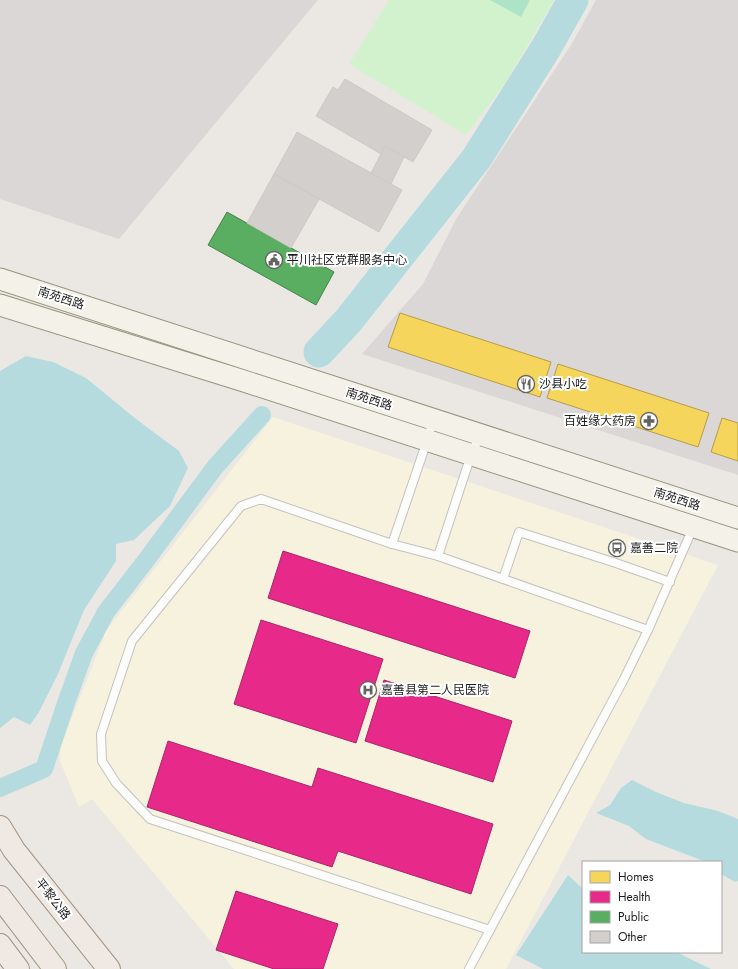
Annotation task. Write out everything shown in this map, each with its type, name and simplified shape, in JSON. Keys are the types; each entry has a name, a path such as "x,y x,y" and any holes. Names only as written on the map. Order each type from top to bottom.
{"main road":[{"name":"南苑西路","path":"0,278 738,518"},
{"name":"南苑西路","path":"0,305 244,381 738,541"},
{"name":"平黎公路","path":"0,827 14,850 109,969"},
{"path":"0,897 55,969"},
{"path":"0,945 18,969"}],"lane":[{"path":"392,544 433,420"},
{"path":"438,556 471,455 480,435"},
{"path":"490,930 150,820 116,783 102,761 100,734 132,641 241,506 261,499 392,544 438,556 648,630"},
{"path":"470,969 624,679 648,630 694,527"},
{"path":"503,579 519,532 670,582"}],"shaded area":[{"path":"0,0 318,0 119,239 0,199"},
{"path":"596,0 738,0 738,475 362,354 423,284 456,219 571,45"},
{"name":"嘉善县第二人民医院","path":"273,417 718,565 506,969 234,969 92,799 79,807 60,761 60,748 106,631"}],"green space":[{"path":"389,0 554,0 505,83 466,135 349,64"},
{"path":"490,0 530,0 521,17"}],"water":[{"path":"26,356 53,362 86,378 136,419 179,451 188,468 170,506 134,540 116,544 116,561 84,610 58,674 39,712 30,725 14,717 0,728 0,371"},
{"path":"632,780 656,792 684,803 718,811 738,819 738,881 735,882 722,875 722,861 703,861 646,839 629,826 596,813 610,805 621,788"},
{"path":"568,875 582,888 582,953 678,953 711,969 543,969 516,955"}],"building: Homes":[{"path":"400,313 551,362 540,397 388,347"},
{"path":"558,364 709,413 698,447 547,398"},
{"path":"722,418 738,423 738,461 711,452"}],"building: Health":[{"path":"283,551 530,631 515,678 268,598"},
{"path":"261,620 383,659 356,743 234,704"},
{"path":"384,680 512,721 493,782 365,741"},
{"path":"168,741 312,787 318,768 493,824 471,894 338,851 332,867 147,807"},
{"path":"236,891 338,924 323,969 274,969 216,950"}],"building: Public":[{"name":"平川社区党群服务中心","path":"227,212 334,272 316,305 208,245"}],"building: Other":[{"path":"345,79 432,130 413,162 385,146 381,154 316,116 333,87 338,90"},
{"path":"297,132 402,190 379,232 274,174"},
{"path":"385,146 404,157 391,184 371,173"},
{"path":"274,174 319,199 291,248 247,223"}],"waterway":[{"path":"319,352 348,321 476,159 546,48 573,0"},
{"path":"0,788 44,769 84,653 106,612 215,467 262,415"}],"place":[{"name":"平川社区党群服务中心","path":"274,260"},
{"name":"沙县小吃","path":"526,384"},
{"name":"百姓缘大药房","path":"649,421"},
{"name":"嘉善二院","path":"617,548"},
{"name":"嘉善县第二人民医院","path":"368,690"}]}
